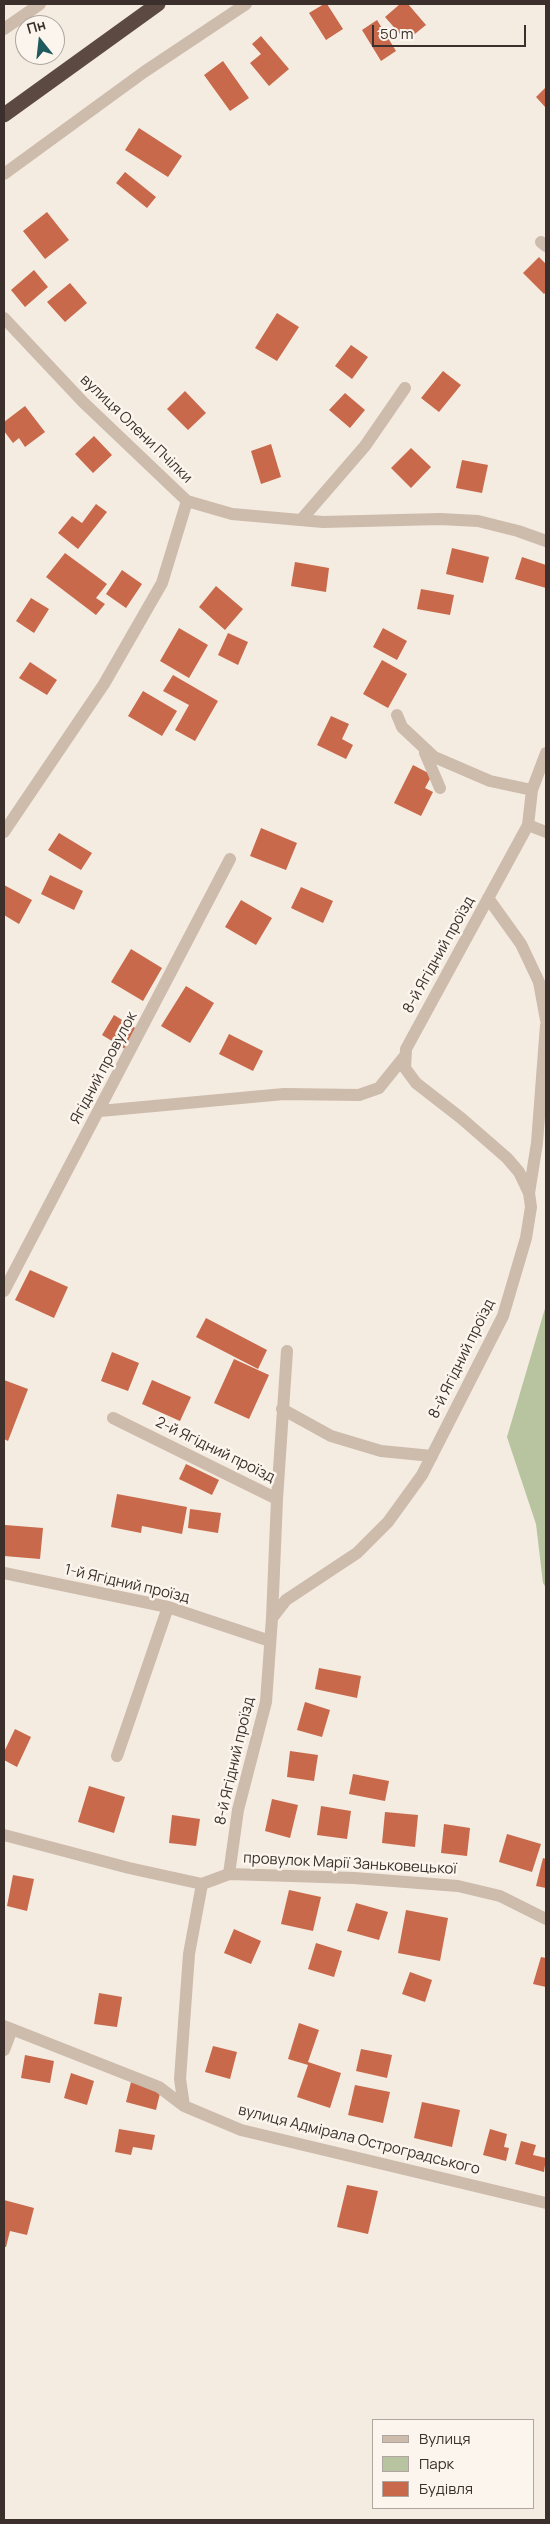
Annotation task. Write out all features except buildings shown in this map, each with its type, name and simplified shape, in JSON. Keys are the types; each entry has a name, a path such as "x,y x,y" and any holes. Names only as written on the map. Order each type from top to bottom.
{"highway":[{"path":"4,115 158,4"}],"street":[{"path":"4,29 40,4"},
{"path":"4,174 144,72 246,4"},
{"name":"вулиця Олени Пчілки","path":"4,318 83,402 187,501 232,514 323,522 440,519 478,521 518,531 546,541"},
{"path":"301,520 366,446 405,388"},
{"path":"4,832 104,684 162,583 187,501"},
{"path":"397,715 402,727 434,757 425,753"},
{"path":"425,753 440,788"},
{"path":"425,753 490,780 532,790"},
{"name":"8-й Ягідний проїзд","path":"229,1874 238,1810 266,1702 272,1618 286,1600 356,1553 382,1528 422,1475 503,1316 526,1238 531,1207 529,1193 518,1172 507,1158 461,1118 416,1083 405,1068 404,1057 406,1049 528,825 532,790 546,753"},
{"path":"528,825 546,832"},
{"name":"Ягідний провулок","path":"4,1291 100,1111 230,859"},
{"path":"488,898 521,944 540,982 546,1020"},
{"path":"529,1193 537,1143 546,1025"},
{"path":"100,1111 284,1094 359,1095 379,1088 404,1057"},
{"path":"277,1499 287,1351"},
{"path":"282,1409 331,1436 381,1451 432,1456"},
{"name":"2-й Ягідний проїзд","path":"113,1418 277,1499 272,1618"},
{"name":"1-й Ягідний проїзд","path":"4,1574 168,1607 270,1641"},
{"path":"117,1756 168,1607"},
{"path":"4,1835 129,1868 202,1884 189,1954 180,2079 184,2106"},
{"name":"провулок Марії Заньковецької","path":"202,1884 229,1874 354,1878 458,1886 500,1896 546,1919"},
{"path":"4,2050 8,2028"},
{"name":"вулиця Адмірала Остроградського","path":"8,2028 159,2087 184,2106 241,2130 546,2203"}],"green space":[{"path":"546,1305 546,1588 543,1583 536,1524 507,1437"}]}
